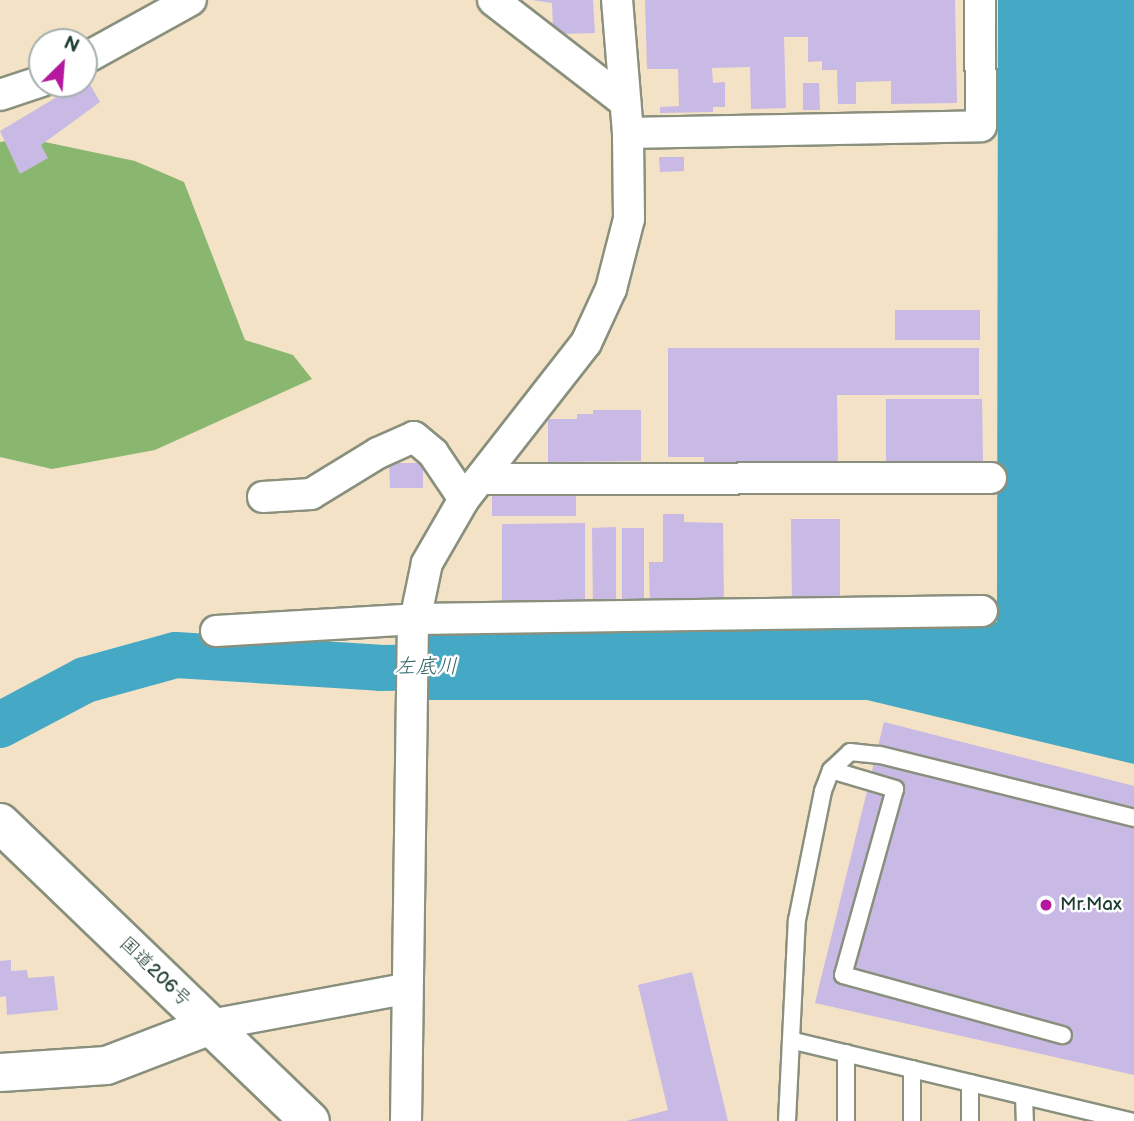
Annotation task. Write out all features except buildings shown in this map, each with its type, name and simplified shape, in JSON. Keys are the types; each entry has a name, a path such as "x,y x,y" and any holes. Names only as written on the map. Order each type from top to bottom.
{"highway":[{"name":"国道206号","path":"0,823 310,1121"}],"street":[{"path":"98,51 191,0"},
{"path":"494,0 625,102"},
{"path":"406,1121 405,989 414,624 427,563 472,489 586,343 611,289 629,219 628,133 617,0"},
{"path":"628,133 981,126 980,0"},
{"path":"3,99 28,87"},
{"path":"263,497 311,495 378,453 414,437 472,489 991,478"},
{"path":"216,631 982,611"},
{"path":"0,1072 106,1065 209,1024 405,989"}],"lane":[{"path":"787,1121 794,1041 797,920 812,837 831,770 850,752 880,755 1134,818"},
{"path":"831,770 895,789 843,975 1063,1035"},
{"path":"794,1041 1024,1096 1086,1116 1131,1121"},
{"path":"846,1053 846,1121"},
{"path":"912,1069 912,1121"},
{"path":"970,1083 970,1121"},
{"path":"1024,1096 1025,1121"}],"green space":[{"path":"26,138 135,161 184,182 245,340 293,355 312,379 155,450 52,469 0,457 0,142"}],"water":[{"path":"998,0 1134,0 1134,764 867,700 426,700 426,624 997,622"}],"waterway":[{"name":"左底川","path":"0,725 85,680 176,655 380,668 458,667"}],"place":[{"name":"Mr.Max","path":"1046,905"}]}
